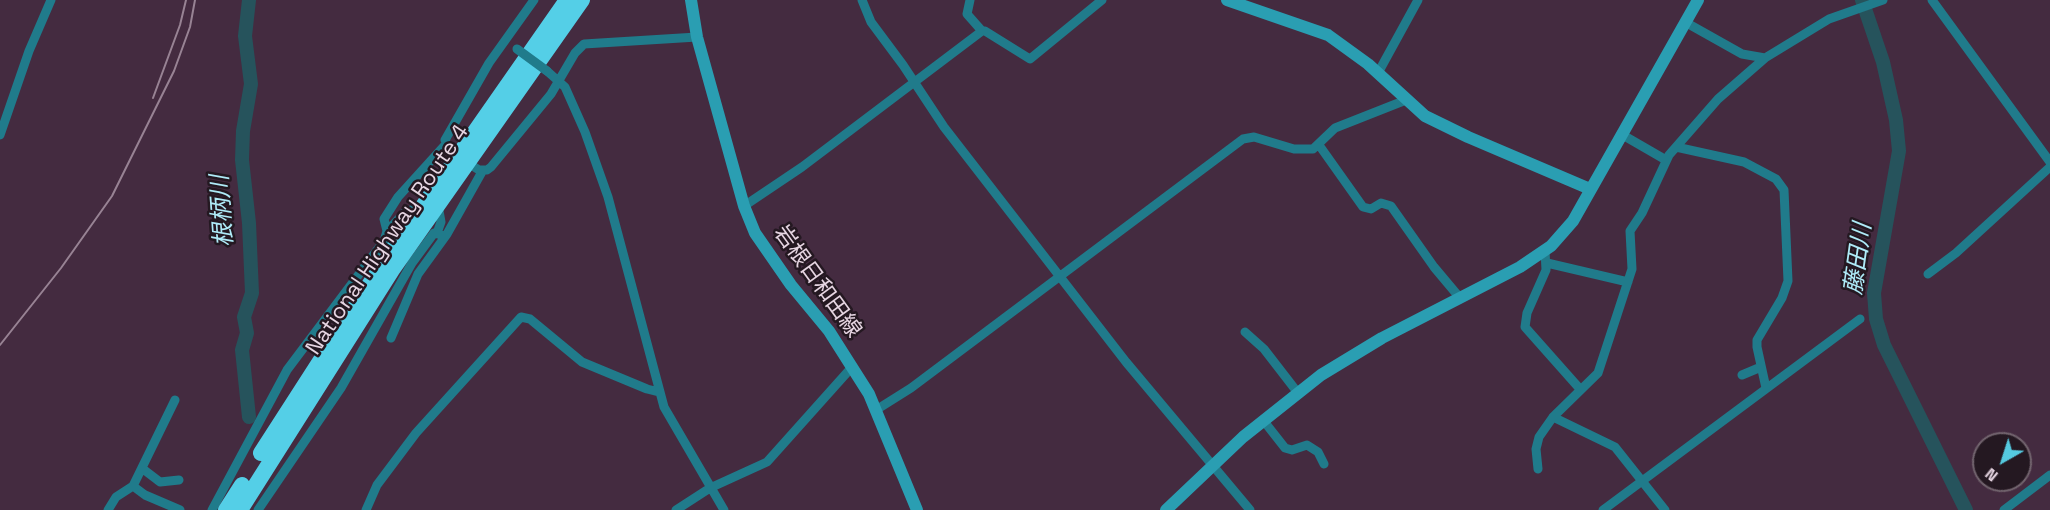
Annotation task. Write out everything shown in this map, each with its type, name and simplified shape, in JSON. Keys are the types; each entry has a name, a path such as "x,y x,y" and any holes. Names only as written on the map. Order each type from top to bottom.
{"highway":[{"name":"National Highway Route 4","path":"463,159 567,0"},
{"name":"National Highway Route 4","path":"226,510 308,377 463,159 582,0"},
{"name":"National Highway Route 4","path":"240,510 430,206"}],"street":[{"path":"0,135 29,51 51,0"},
{"path":"212,510 282,377 310,335 380,247 387,231 384,219 398,197 446,144 489,63 531,8 534,0"},
{"name":"岩根日和田線","path":"691,0 697,37 744,206 767,253 829,331 852,367 876,410 917,510"},
{"path":"862,0 871,22 944,128 1059,277 1250,510"},
{"path":"970,0 968,14 982,31 1030,59 1102,0"},
{"path":"1227,0 1328,35 1378,73 1406,100 1444,126 1590,189"},
{"path":"1378,73 1418,0"},
{"path":"1580,389 1525,327 1527,313 1545,274 1546,257 1573,220 1698,0"},
{"path":"1538,469 1536,449 1539,437 1553,417 1598,373 1633,265 1630,231 1642,213 1666,160 1718,99 1765,58 1841,14 1883,0"},
{"path":"1932,0 2050,162"},
{"path":"1685,22 1742,54 1765,58"},
{"path":"744,206 801,167 982,31"},
{"path":"392,338 418,274 441,234 483,170 490,167 561,80 575,53 584,44 697,37"},
{"path":"505,40 561,80 585,132 608,197 659,392 670,419 723,510"},
{"path":"876,410 911,388 1243,139 1254,137 1270,144 1304,150 1318,144 1335,128 1406,100"},
{"path":"1621,134 1666,160"},
{"path":"446,144 463,159 483,170"},
{"path":"1318,144 1363,207 1371,209 1381,203 1391,206 1434,267 1460,298"},
{"path":"1676,147 1744,162 1772,176 1784,190 1788,281 1782,298 1758,340 1766,388"},
{"path":"1928,274 1956,253 2050,167"},
{"path":"258,510 341,388 412,263 441,234 441,222 430,206 405,212 387,231"},
{"path":"1166,510 1263,420 1321,375 1382,338 1520,267 1546,257 1628,282"},
{"path":"366,510 377,485 416,433 521,317 530,319 582,362 659,392"},
{"path":"1603,510 1860,319"},
{"path":"1245,332 1264,349 1298,393"},
{"path":"676,510 710,488 766,462 852,367"},
{"path":"1742,375 1761,367"},
{"path":"108,510 116,497 133,486 143,469 156,434 175,400"},
{"path":"1553,417 1615,447 1665,510"},
{"path":"1263,420 1285,448 1292,450 1307,445 1318,452 1324,464"},
{"path":"143,469 160,482 179,480"},
{"path":"2004,510 2050,475"},
{"path":"133,486 145,495 180,510"}],"waterway":[{"name":"根柄川","path":"249,0 245,36 251,84 243,131 242,160 249,223 252,293 244,317 247,333 242,350 249,417"},
{"name":"藤田川","path":"1862,0 1883,62 1896,120 1899,151 1874,293 1876,319 1884,345 1966,510"}],"railway":[{"path":"153,98 180,25 186,0"},
{"path":"0,345 61,268 112,196 174,71 190,27 195,0"}]}
